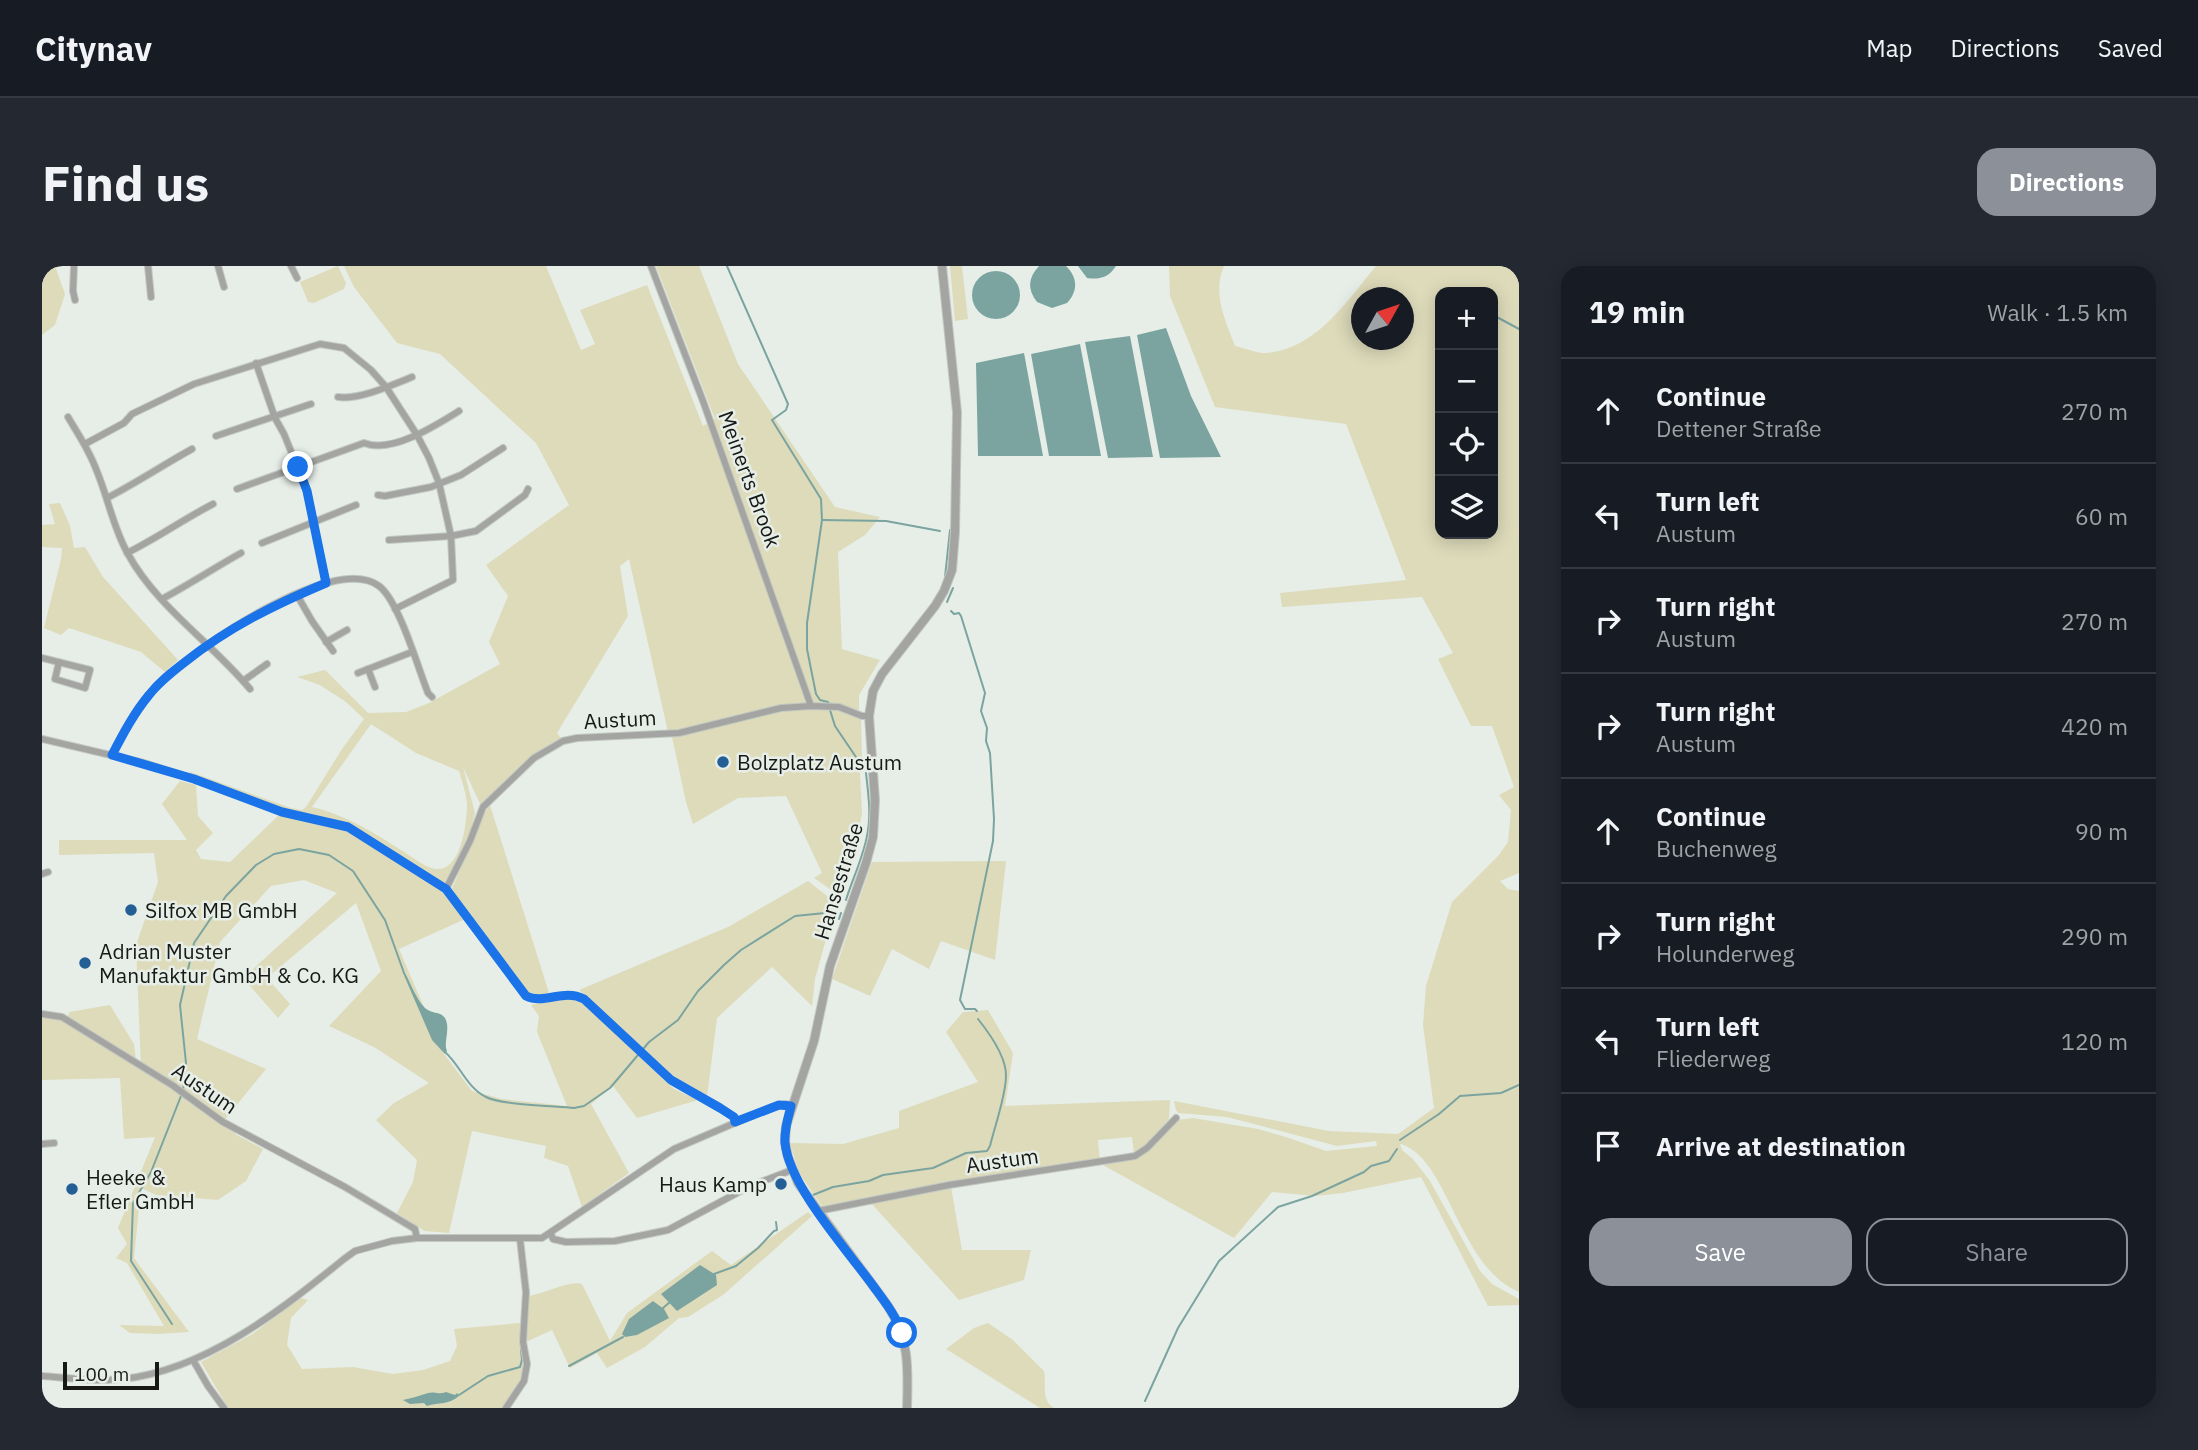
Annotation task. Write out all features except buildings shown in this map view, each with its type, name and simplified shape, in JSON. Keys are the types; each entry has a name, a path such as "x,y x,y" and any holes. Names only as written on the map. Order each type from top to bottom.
{"street":[{"path":"74,266 75,300"},
{"path":"148,266 151,297"},
{"path":"218,266 224,287"},
{"path":"291,266 297,278"},
{"name":"Meinerts Brook","path":"651,266 703,401 811,706"},
{"name":"Hansestraße","path":"792,1170 785,1142 786,1126 814,1041 830,966 873,836 875,800 870,702 876,683 935,606 952,570 957,412 942,266"},
{"path":"85,444 124,424 132,414 169,395 301,349 320,344 344,348 371,370 386,387 417,435 439,483 451,536 453,580 395,609"},
{"path":"256,363 275,418 307,491 326,583"},
{"path":"338,397 346,398 412,377"},
{"path":"216,436 311,404"},
{"path":"237,489 363,443 379,447 417,435 459,411"},
{"path":"68,417 85,444 127,553 143,577 250,689"},
{"path":"378,495 430,487 461,475 503,448"},
{"path":"107,498 192,449"},
{"path":"389,540 451,536 476,531 525,495 528,489"},
{"path":"127,553 214,504"},
{"path":"262,543 356,505"},
{"path":"162,599 241,553"},
{"path":"112,755 126,727 149,695 207,644 268,608 326,583 352,578 369,581 387,593 432,697"},
{"path":"298,595 332,650"},
{"path":"326,642 347,630"},
{"path":"358,673 412,652"},
{"path":"42,658 59,662 90,670 85,688 55,680 59,662"},
{"path":"243,681 267,664"},
{"path":"368,669 375,687"},
{"name":"Austum","path":"446,889 470,841 483,807 523,768 549,747 563,741 679,733 781,708 839,708 869,716"},
{"path":"42,739 112,755 194,779 282,812 348,827 446,889 526,996 534,999 570,993 584,999 671,1080 734,1117 735,1122"},
{"name":"Austum","path":"42,1014 62,1017 172,1085 223,1122 379,1206 415,1229 417,1238"},
{"path":"42,1376 125,1379 192,1360 274,1315 355,1251 392,1241 417,1238 542,1238 674,1149 779,1105 791,1106"},
{"name":"Austum","path":"818,1211 937,1187 1135,1156 1176,1118"},
{"path":"42,1144 54,1143"},
{"path":"551,1234 553,1238 566,1242 615,1241 668,1230 750,1186 792,1170 818,1211 900,1325 907,1360 907,1408"},
{"path":"506,1408 524,1381 527,1364 523,1342 526,1292 520,1239"},
{"path":"192,1360 224,1408"}],"shaded area":[{"path":"42,266 55,266 65,294 55,325 42,335"},
{"path":"338,266 346,283 344,289 314,303 308,302 300,282"},
{"path":"344,266 546,266 581,350 595,344 580,310 647,285 703,426 715,419 656,266 699,266 738,364 835,507 880,517 865,535 838,552 842,649 880,660 859,695 859,713 812,704 668,732 629,559 620,566 628,616 557,733 561,738 528,760 481,806 463,767 475,813 471,829 447,882 442,883 350,824 286,809 188,774 191,772 302,810 364,719 346,702 320,685 297,677 325,670 368,713 406,712 429,703 500,664 489,642 508,596 486,565 569,505 536,443 440,354 397,343 354,287","holes":["371,724 416,753 459,771 467,804 464,832 457,853 452,862 436,869 426,866 357,824 312,807"]},
{"path":"950,266 962,266 968,319 955,321"},
{"path":"1169,266 1224,266 1219,286 1220,296 1235,346 1267,353 1285,349 1316,333 1351,297 1351,350 1414,350 1414,287 1359,287 1376,266 1510,266 1519,269 1519,873 1500,881 1508,889 1519,891 1519,1292 1498,1279 1481,1260 1430,1169 1416,1153 1400,1144 1402,1150 1413,1159 1430,1181 1480,1271 1492,1284 1519,1299 1519,1305 1488,1306 1421,1177 1316,1196 1272,1192 1234,1238 1103,1165 1136,1158 1177,1120 1193,1118 1258,1129 1326,1151 1377,1146 1376,1141 1337,1146 1227,1117 1178,1113 1174,1101 1329,1131 1398,1134 1434,1108 1423,1025 1426,986 1452,902 1498,856 1508,842 1511,810 1499,795 1514,787 1492,726 1471,726 1438,659 1453,653 1422,597 1282,607 1280,593 1406,580 1346,424 1215,407 1170,296"},
{"path":"60,503 70,526 74,548 85,547 103,577 178,660 165,672 141,652 69,628 61,635 44,628 62,548 42,547 42,525 55,524 49,504"},
{"path":"839,709 861,718 862,813 854,856 840,896 814,878 822,873 786,796 738,798 693,824 672,737 781,710"},
{"path":"180,781 196,785 198,816 213,833 196,850 201,859 230,862 279,815 348,830 446,895 465,919 399,949 444,1054 472,1091 502,1099 567,1106 537,1032 539,1016 531,1005 566,998 587,1006 674,1089 698,1100 637,1118 613,1086 591,1104 629,1173 582,1207 568,1166 544,1158 546,1146 472,1131 449,1233 425,1231 397,1213 413,1182 417,1160 376,1120 394,1103 429,1083 374,1047 329,1026 381,971 356,903 267,978 290,1004 278,1018 243,978 337,893 304,880 271,886 220,942 197,1039 266,1069 223,1122 237,1130 235,1134 263,1149 246,1181 218,1200 156,1195 141,1188 134,1258 189,1332 130,1333 119,1325 164,1326 127,1263 116,1258 127,1244 118,1228 155,1137 124,1139 120,1078 42,1080 42,1014 62,1017 141,1067 136,945 158,882 154,853 59,855 59,840 187,840 162,804"},
{"path":"490,805 549,993 533,997 527,994 451,891"},
{"path":"1006,861 995,960 941,941 929,969 892,949 870,996 832,979 872,862"},
{"path":"808,881 836,903 815,979 812,1006 772,967 717,1018 707,1097 678,1083 579,990 728,927"},
{"path":"110,1005 134,1044 136,1061 68,1017 69,1012"},
{"path":"988,1010 1013,1053 1005,1106 1170,1100 1169,1119 1141,1150 1134,1154 1132,1137 1098,1140 1100,1161 949,1182 822,1206 799,1173 790,1143 843,1144 899,1128 899,1111 978,1082 946,1032 963,1012"},
{"path":"951,1187 962,1250 1031,1250 1024,1280 959,1300 870,1202"},
{"path":"808,1212 812,1216 723,1295 688,1317 679,1318 645,1347 607,1368 597,1353 570,1368 552,1330 526,1342 528,1296 570,1284 582,1284 610,1341 627,1313 712,1251 731,1265"},
{"path":"301,1298 308,1300 291,1318 287,1345 302,1369 353,1367 393,1374 423,1370 450,1361 457,1346 454,1329 520,1323 523,1359 521,1378 502,1408 228,1408 201,1362 251,1335"},
{"path":"988,1323 1013,1340 1044,1371 1045,1396 1054,1408 1040,1408 946,1349 974,1328"}],"water":[{"path":"1039,266 1066,266 1070,271 1075,284 1067,303 1052,308 1037,302 1030,284"},
{"path":"1078,266 1116,266 1104,277 1096,279 1087,278"},
{"path":"996,271 1013,278 1020,295 1013,312 996,319 979,312 972,295 979,278"},
{"path":"1166,328 1191,396 1221,457 1160,458 1137,335"},
{"path":"1130,336 1153,457 1108,458 1085,342"},
{"path":"1080,344 1101,456 1049,456 1031,354"},
{"path":"1024,353 1043,456 978,456 976,363"},
{"path":"403,973 425,1008 445,1018 445,1054 432,1040"},
{"path":"700,1265 716,1275 717,1285 677,1311 661,1294"},
{"path":"653,1301 664,1309 669,1318 637,1335 625,1337 622,1334 629,1319"},
{"path":"446,1392 455,1395 457,1393 459,1396 448,1402 427,1406 424,1403 410,1404 403,1400 430,1393"}],"waterway":[{"path":"727,266 788,404 786,410 772,420 821,499 822,520 807,623 807,649 816,694 820,700 829,704"},
{"path":"1498,318 1519,329"},
{"path":"823,520 886,521 940,531"},
{"path":"945,577 950,530"},
{"path":"947,602 953,588"},
{"path":"951,611 961,616 985,693 981,711 987,728 986,741 990,753 993,841 960,1000 965,1009 977,1011"},
{"path":"830,710 835,726 860,763"},
{"path":"846,900 862,857 868,830 866,773"},
{"path":"183,1091 186,1063 180,1005 194,943 226,896 256,865 274,854 299,849 329,855 353,871 385,920 404,973"},
{"path":"445,1052 474,1088 493,1100 528,1105 574,1108 584,1106 610,1088 649,1042 678,1020 698,991 741,950 795,916 825,913 832,915"},
{"path":"839,919 841,913"},
{"path":"813,1195 833,1187 869,1181 883,1175 933,1168 966,1153 987,1151 1002,1103 1006,1069 997,1046 978,1019"},
{"path":"1400,1140 1460,1096 1501,1093 1519,1085"},
{"path":"172,1324 131,1261 133,1203 151,1172 181,1096"},
{"path":"1145,1401 1178,1328 1219,1261 1278,1207 1312,1196 1364,1172 1371,1166 1389,1161 1397,1149"},
{"path":"714,1274 736,1266 758,1248 777,1230 776,1222"},
{"path":"662,1309 671,1301"},
{"path":"569,1366 623,1337"},
{"path":"459,1395 488,1376 520,1367 521,1350"}],"place":[{"name":"Bolzplatz Austum","path":"723,762"},
{"name":"Silfox MB GmbH","path":"131,910"},
{"name":"Adrian Muster Manufaktur GmbH & Co. KG","path":"85,963"},
{"name":"Haus Kamp","path":"781,1184"},
{"name":"Heeke & Efler GmbH","path":"72,1189"}],"route":[{"path":"298,467 307,491 326,583 268,608 207,644 149,695 126,727 112,755 194,779 282,812 348,827 446,889 526,996 534,999 570,993 584,999 671,1080 734,1117 735,1122 779,1105 791,1106 785,1142 798,1183 888,1306 902,1333"}]}
